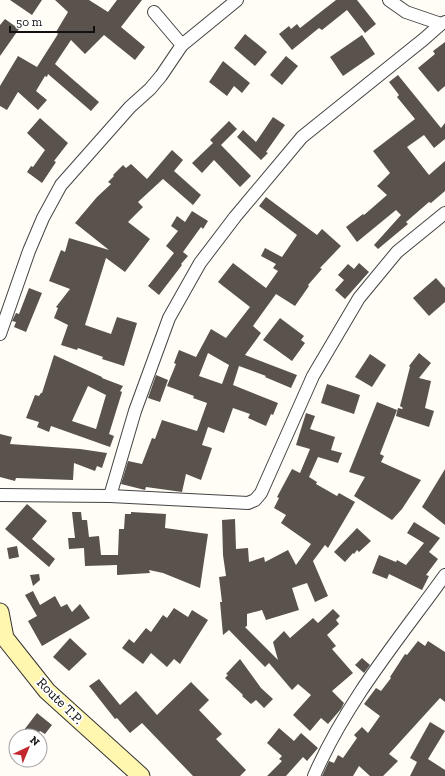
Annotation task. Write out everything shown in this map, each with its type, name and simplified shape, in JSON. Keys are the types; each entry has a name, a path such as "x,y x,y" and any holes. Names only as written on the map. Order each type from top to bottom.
{"street":[{"path":"0,334 29,251 43,218 61,185 130,106 150,89 161,76 182,45 237,0"},
{"path":"389,0 406,12 443,23"},
{"path":"154,12 182,45"},
{"path":"110,496 135,411 170,318 200,263 235,216 302,137 443,23"},
{"path":"0,495 110,496 248,503 255,500 261,493 312,376 359,298 397,252 445,213"},
{"path":"314,776 338,727 372,674 445,575"},
{"name":"Route T.P.","path":"0,612 2,642 47,691 141,776"}],"building":[{"path":"10,0 42,0 32,15"},
{"path":"55,0 89,0 108,12 117,0 142,0 121,27 145,47 135,60 104,35 85,54 71,40 55,64 99,102 91,111 48,74 47,77 45,76 36,91 47,100 38,110 18,92 7,110 0,106 0,86 18,56 37,67 58,34 56,32 68,12"},
{"path":"336,0 357,0 376,24 365,33 347,10 322,30 319,28 292,50 279,34 289,26 291,29 297,24 300,28"},
{"path":"5,19 19,29 0,56 0,25"},
{"path":"245,34 267,52 255,66 234,48"},
{"path":"362,35 375,54 343,76 330,57"},
{"path":"445,42 445,86 438,92 418,68 435,54 433,51"},
{"path":"286,56 298,66 282,85 270,75"},
{"path":"223,61 250,83 242,93 234,86 227,96 209,82"},
{"path":"398,75 441,128 445,123 445,139 434,148 424,135 407,147 429,175 445,161 445,191 431,203 429,202 406,222 408,224 378,249 374,245 401,215 396,210 357,242 346,227 363,214 364,215 387,195 377,186 390,173 373,151 415,119 397,97 399,95 389,82"},
{"path":"273,117 285,125 266,152 268,153 261,160 237,137 243,130 256,142"},
{"path":"40,118 68,143 54,161 56,162 42,183 27,172 31,166 33,167 45,150 27,133"},
{"path":"229,121 237,129 221,145 251,176 240,187 214,160 202,173 192,163 213,143 210,140"},
{"path":"172,150 183,160 174,171 201,195 193,205 163,179 138,202 143,207 128,222 150,239 125,272 106,258 85,325 111,334 117,317 137,323 124,366 102,359 103,357 78,348 77,350 61,345 68,325 54,318 58,308 56,307 70,289 49,281 61,250 65,252 69,238 109,250 75,223 97,197 111,184 108,182 123,165 126,168 131,164 147,179"},
{"path":"266,197 317,235 322,229 341,246 320,268 322,269 308,285 309,286 295,306 276,294 253,326 261,333 245,355 297,375 291,388 265,377 266,376 239,366 233,385 278,403 266,426 248,418 250,414 233,408 224,433 208,427 202,445 212,448 201,480 186,474 182,492 146,487 145,490 121,484 128,461 142,464 152,438 155,439 162,420 197,431 207,403 193,398 194,396 167,386 176,364 174,363 179,350 196,357 211,329 226,338 250,307 218,282 233,263 266,288 278,271 273,268 276,264 261,256 265,248 282,257 297,235 259,206","holes":["208,353 229,365 222,384 199,376"]},
{"path":"192,211 208,221 203,229 201,227 183,252 188,256 159,295 148,286 174,253 166,246 178,231 171,226 177,216 185,222"},
{"path":"359,263 369,272 345,299 335,290 344,280 338,275 348,264 354,269"},
{"path":"436,278 445,288 445,302 429,316 413,298"},
{"path":"29,288 42,293 26,332 14,327 16,322 12,321 16,313 19,314"},
{"path":"280,318 304,336 301,340 305,343 292,361 263,340"},
{"path":"419,353 431,363 419,378 431,381 425,408 434,411 429,427 396,416 398,408 403,408 400,406 409,366"},
{"path":"370,354 386,365 372,387 355,377"},
{"path":"54,355 102,378 123,386 120,391 122,392 109,434 114,436 110,447 51,426 49,432 37,427 39,422 26,418 35,395 39,396 42,393","holes":["88,386 106,395 96,429 72,421"]},
{"path":"156,375 168,380 160,402 148,398"},
{"path":"327,384 360,395 354,414 321,403"},
{"path":"377,402 397,410 380,454 384,456 381,462 421,480 402,509 392,520 354,496 365,477 349,472"},
{"path":"306,413 315,416 310,429 335,437 331,450 342,453 338,463 318,457 309,477 317,482 316,484 337,496 339,493 355,502 328,548 325,545 313,561 328,596 315,602 307,583 292,588 299,610 266,620 262,610 247,614 247,626 245,627 278,660 273,642 284,631 290,638 313,618 318,623 333,609 340,616 336,620 339,624 327,635 336,646 332,649 353,673 332,691 344,703 341,709 328,724 321,718 310,731 293,715 311,695 298,684 292,690 269,663 265,667 229,630 223,635 220,602 222,602 219,577 226,576 223,555 222,520 235,519 236,549 248,548 249,562 264,557 265,562 288,550 296,565 311,544 281,523 286,515 274,508 279,498 277,497 292,469 300,473 310,449 296,445"},
{"path":"0,434 12,437 10,444 80,449 107,453 102,468 97,466 95,471 74,463 73,480 16,478 15,481 0,477"},
{"path":"445,469 445,525 422,507"},
{"path":"27,504 47,521 32,539 55,559 49,567 5,529"},
{"path":"72,512 81,512 82,520 87,520 89,537 99,536 101,555 118,555 119,529 124,529 125,514 131,514 131,512 166,514 165,528 208,534 200,588 163,573 149,570 150,573 117,575 117,565 85,566 84,548 69,549 68,538 75,538"},
{"path":"414,522 440,538 429,552 438,559 426,575 429,576 422,590 389,574 387,579 372,573 379,555 396,562 397,560 406,565 424,543 407,533"},
{"path":"357,528 371,541 359,552 357,550 354,554 353,553 345,562 334,552"},
{"path":"17,546 19,557 9,559 7,548"},
{"path":"39,574 40,580 33,586 30,575"},
{"path":"33,591 40,605 55,596 61,607 67,604 72,612 80,604 90,618 42,646 28,621 37,616 25,595"},
{"path":"174,608 188,617 192,610 208,620 180,664 174,659 167,667 151,653 143,664 122,648 129,639 134,643 146,628 151,632 163,615 167,618"},
{"path":"70,638 87,654 69,671 53,657"},
{"path":"418,641 425,646 428,641 445,652 445,702 440,698 389,754 398,761 383,776 370,776 359,766 353,776 322,776 329,761 334,763 338,755 343,758 357,738 354,735 362,727 368,733 380,716 364,704 376,688 381,691 391,678 390,677 405,654 407,655"},
{"path":"362,658 370,665 364,673 355,665"},
{"path":"240,659 261,688 273,699 264,708 256,700 251,704 225,678 228,675 226,674"},
{"path":"99,679 120,705 136,691 157,715 191,682 209,700 199,710 222,734 216,739 246,770 240,776 193,776 142,723 130,733 117,718 115,719 89,686"},
{"path":"37,713 52,725 48,730 48,728 26,728"},
{"path":"430,722 445,731 428,759 445,770 445,776 410,776 417,762 410,758"},
{"path":"279,728 294,741 301,733 318,748 307,761 303,757 286,776 267,776 282,761 279,759 282,756 267,743"}]}
